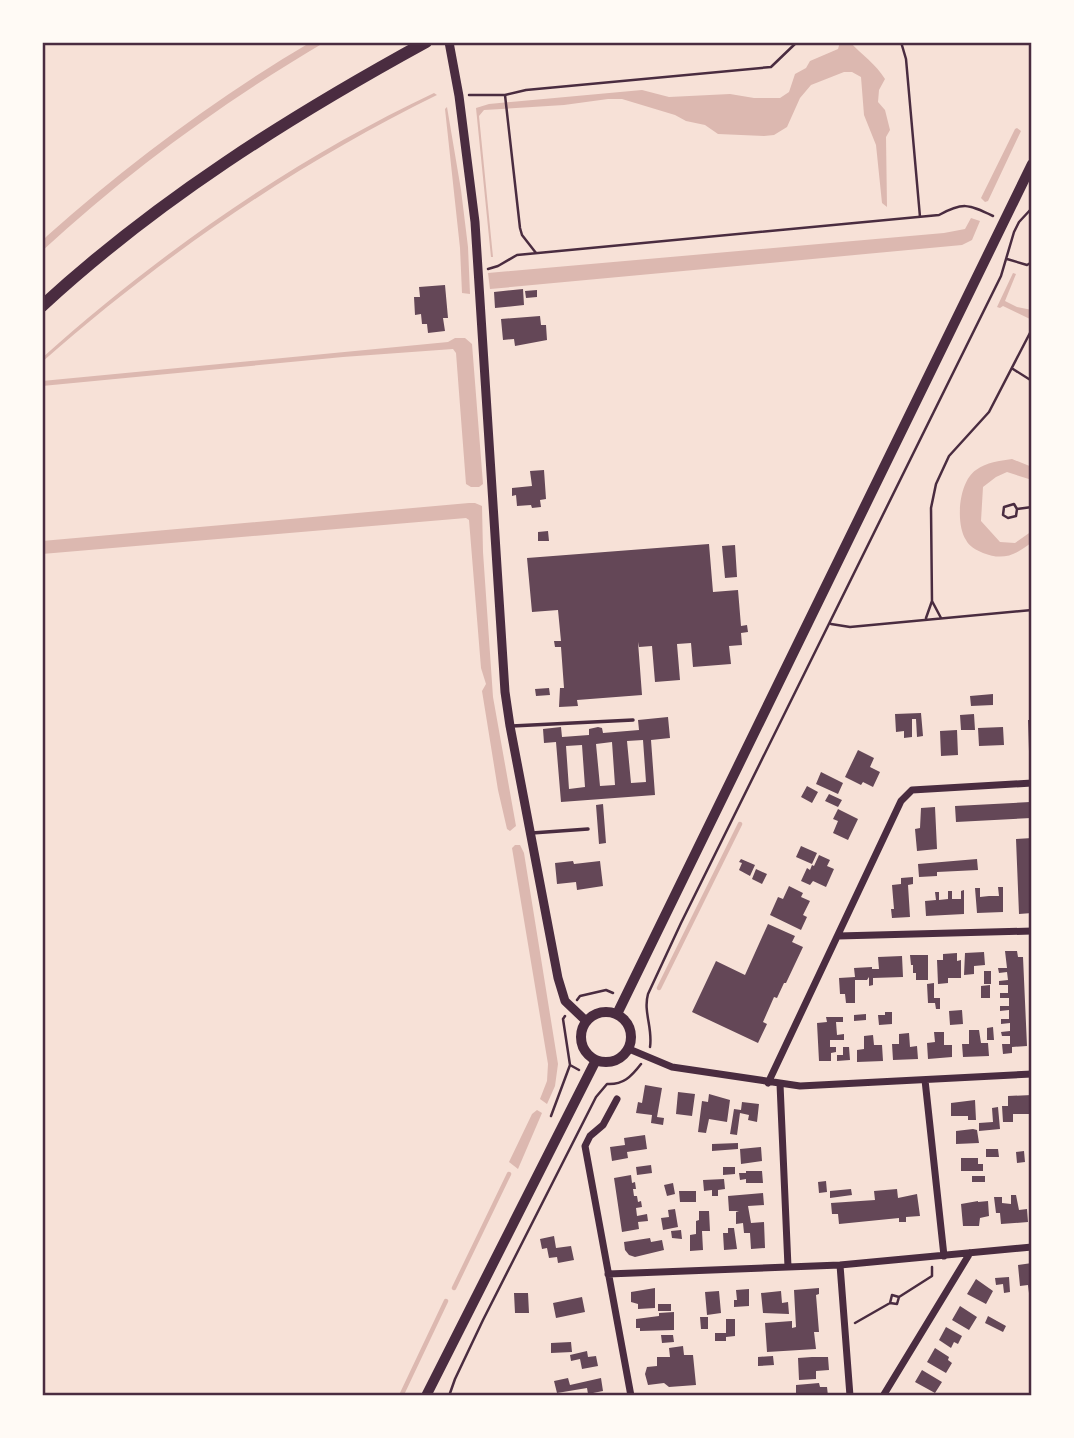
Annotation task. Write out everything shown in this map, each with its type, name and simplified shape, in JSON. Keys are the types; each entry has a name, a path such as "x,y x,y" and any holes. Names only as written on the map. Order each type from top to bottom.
{"highway":[{"path":"42,306 147,218 224,162 350,83 426,42"}],"main road":[{"path":"617,1014 1032,164"},
{"path":"601,1012 617,1014 630,1029 632,1036 629,1049 611,1062 596,1060 583,1048 581,1038 586,1021 601,1012"},
{"path":"426,1396 596,1060"}],"street":[{"path":"449,42 459,96 475,222 505,692 558,978 565,1002 586,1021"},
{"path":"768,1083 901,801 912,790 1032,783"},
{"path":"838,936 1032,931"},
{"path":"629,1049 672,1068 800,1086 1032,1074"},
{"path":"925,1080 944,1256"},
{"path":"780,1084 788,1267"},
{"path":"617,1099 603,1125 590,1136 585,1146 631,1396"},
{"path":"608,1274 840,1265 1032,1247"},
{"path":"883,1396 970,1252"},
{"path":"840,1265 850,1396"}],"lane":[{"path":"510,726 633,720"},
{"path":"530,833 588,829"}],"path":[{"path":"459,96 505,97 526,90 771,67 797,42"},
{"path":"901,42 906,59 920,217"},
{"path":"505,97 520,228 536,253"},
{"path":"478,270 498,266 517,255 939,215 964,204 1004,222"},
{"path":"570,1065 607,1084 622,1083 633,1075 648,1057 652,1031 645,1006 648,994 1007,259 1016,228 1032,208"},
{"path":"1007,259 1027,265 1032,262"},
{"path":"925,620 932,601 931,518 936,484 949,456 986,417 1032,329"},
{"path":"1013,369 1032,381"},
{"path":"1014,503 1017,509 1016,516 1006,517 1003,514 1006,504 1014,503"},
{"path":"1017,509 1032,508"},
{"path":"932,601 940,618"},
{"path":"831,624 850,627 1032,611"},
{"path":"551,1116 570,1065 563,1019 580,996"},
{"path":"449,1396 455,1379 596,1097 607,1084"},
{"path":"890,1303 892,1296 898,1297 932,1276 932,1257"},
{"path":"845,1325 858,1323 890,1303 897,1304 898,1297"}],"shaded area":[{"path":"311,42 325,42 178,139 109,193 42,251 42,241 47,236 142,157 207,109"},
{"path":"840,42 850,42 885,79 879,90 878,102 885,110 890,130 886,137 887,207 882,203 876,145 864,115 861,77 852,72 844,72 811,85 800,98 787,127 774,135 718,134 705,125 622,99 484,110 479,116 491,257 476,108 489,104 642,90 669,97 730,94 780,98 789,92 795,74 806,68 810,61 838,49"},
{"path":"434,93 437,95 332,151 230,215 134,286 42,362 42,358 87,319 229,211 329,148"},
{"path":"447,107 461,190 470,294 462,293 460,248 445,109"},
{"path":"1015,129 1021,131 988,201 985,202 981,198"},
{"path":"971,218 980,221 972,240 962,245 490,289 488,273 944,233 965,229"},
{"path":"1013,273 1016,274 1005,301 1032,310 1032,320 1003,306 997,307"},
{"path":"455,338 465,338 472,344 483,484 479,487 466,484 456,353 453,349 42,386 42,381 448,342"},
{"path":"1012,459 1032,467 1032,480 1007,472 983,487 981,521 1000,542 1015,543 1032,531 1032,542 1009,555 990,555 971,546 963,533 960,513 962,492 970,475 976,470"},
{"path":"475,503 482,506 493,697 516,826 510,831 507,829 498,790 482,691 486,684 481,668 469,520 466,518 42,554 42,541"},
{"path":"520,845 524,853 558,1064 555,1086 547,1104 540,1099 547,1081 548,1064 512,848"},
{"path":"537,1110 542,1113 518,1169 509,1162 532,1114"}],"building":[{"path":"445,285 448,318 443,318 445,331 428,333 427,324 422,324 421,314 415,315 414,297 420,297 419,287"},
{"path":"523,289 524,305 495,308 494,292"},
{"path":"537,290 537,297 526,298 525,291"},
{"path":"540,316 541,325 546,325 547,340 515,346 514,339 503,340 501,319"},
{"path":"544,470 546,499 540,500 541,507 517,506 516,495 512,496 512,488 532,486 530,471"},
{"path":"548,531 549,541 538,541 538,532"},
{"path":"709,544 713,592 738,590 741,626 747,625 748,632 741,633 742,645 729,646 731,664 693,667 691,643 677,644 680,680 655,682 652,646 639,647 638,642 642,695 577,700 578,706 559,707 560,688 564,688 561,647 555,647 554,641 561,641 558,610 532,612 527,558"},
{"path":"735,545 737,577 725,578 722,546"},
{"path":"549,688 550,695 536,696 535,689"},
{"path":"993,694 993,705 971,706 970,696"},
{"path":"921,713 923,736 917,737 916,719 912,719 912,737 904,738 904,731 896,732 895,714"},
{"path":"974,714 975,730 961,730 960,715"},
{"path":"668,717 670,738 651,740 655,795 561,802 556,742 544,743 543,729 561,727 562,737 589,735 589,729 598,727 602,728 603,733 639,730 638,720","holes":["643,740 646,782 631,783 627,741","612,742 615,785 600,786 596,744","582,745 585,787 569,789 566,746"]},
{"path":"1028,720 1032,720 1032,751 1029,751"},
{"path":"1003,727 1004,745 979,746 978,728"},
{"path":"957,730 958,755 941,756 940,731"},
{"path":"858,750 874,758 870,767 880,772 873,787 863,782 861,785 845,777"},
{"path":"821,772 843,783 838,794 816,784"},
{"path":"807,786 818,792 812,803 801,797"},
{"path":"829,794 842,800 838,807 825,801"},
{"path":"1030,802 1031,818 956,822 955,806"},
{"path":"603,804 606,843 599,844 596,805"},
{"path":"935,807 937,849 917,851 915,829 920,828 921,808"},
{"path":"838,809 858,819 848,840 833,833 838,821 833,819"},
{"path":"1032,838 1032,913 1019,914 1016,839"},
{"path":"801,846 817,853 812,864 796,857"},
{"path":"819,855 830,860 827,866 834,869 826,887 813,881 810,885 801,881 807,868 810,870 812,865 814,866"},
{"path":"741,859 755,865 750,876 739,870"},
{"path":"977,859 978,870 937,872 937,876 919,877 918,864"},
{"path":"573,861 574,864 600,861 603,886 577,890 576,882 557,884 555,863"},
{"path":"756,869 767,874 762,884 752,879"},
{"path":"913,877 913,884 908,885 910,917 892,918 892,885 901,884 901,878"},
{"path":"789,886 803,893 801,897 810,901 803,915 807,917 801,930 770,915 778,897 783,899"},
{"path":"998,887 1003,887 1003,912 977,913 975,888 980,888 980,897 999,896"},
{"path":"964,890 964,914 926,916 925,901 936,900 935,892 939,892 939,900 948,899 948,891 952,891 952,899 961,899 961,891"},
{"path":"768,924 795,936 792,942 803,947 786,983 777,998 774,997 763,1022 767,1024 758,1043 692,1012 716,961 745,975"},
{"path":"1005,951 1017,951 1018,957 1023,957 1027,1046 1012,1047 1012,1053 1003,1054 1002,1044 1010,1044 1010,1036 1002,1036 1001,1032 1010,1031 1010,1023 1001,1024 1001,1019 1009,1019 1009,1010 1000,1011 1000,1006 1009,1006 1009,998 1000,998 1000,993 1008,993 1008,985 999,985 999,981 1008,980 1007,972 999,973 998,968 1007,968"},
{"path":"984,952 985,965 974,966 974,974 964,975 965,953"},
{"path":"957,953 957,961 961,960 961,978 948,978 948,983 938,984 937,960 943,960 943,954"},
{"path":"910,955 928,955 928,980 916,980"},
{"path":"902,956 903,977 873,978 873,985 869,986 869,977 867,980 855,980 855,1003 846,1003 845,994 840,994 839,978 855,977 854,968 879,969 878,957"},
{"path":"984,971 991,971 991,984 984,984"},
{"path":"934,983 934,998 940,998 940,1009 936,1009 935,1003 928,1003 927,984"},
{"path":"990,985 990,998 981,998 981,986"},
{"path":"962,1010 963,1024 950,1025 949,1011"},
{"path":"885,1012 892,1012 892,1024 879,1025 878,1015 885,1015"},
{"path":"866,1014 866,1020 854,1021 854,1015"},
{"path":"826,1017 843,1017 843,1022 836,1022 837,1035 844,1034 844,1040 830,1040 830,1047 836,1047 836,1052 831,1053 831,1061 819,1061 817,1023 827,1022"},
{"path":"993,1027 994,1040 987,1040 987,1028"},
{"path":"969,1030 979,1030 981,1043 988,1043 989,1056 963,1057 962,1044 969,1044"},
{"path":"934,1032 944,1032 944,1045 952,1045 952,1057 928,1059 927,1043 935,1042"},
{"path":"909,1033 910,1047 917,1046 918,1059 893,1060 892,1044 899,1044 899,1034"},
{"path":"873,1035 874,1045 882,1045 883,1061 857,1062 857,1050 864,1049 864,1036"},
{"path":"843,1047 849,1047 850,1060 837,1061 837,1055 843,1055"},
{"path":"645,1085 662,1088 657,1117 664,1118 663,1125 651,1123 652,1115 636,1113 638,1102 642,1103"},
{"path":"678,1092 695,1094 692,1116 676,1114"},
{"path":"709,1094 730,1100 727,1122 709,1119 706,1133 698,1132 702,1101 708,1102"},
{"path":"1032,1095 1032,1114 1013,1114 1013,1122 1003,1122 1002,1106 1008,1106 1008,1096"},
{"path":"975,1100 976,1120 968,1120 968,1116 951,1116 951,1103"},
{"path":"742,1102 759,1104 757,1122 748,1120 749,1115 740,1113 737,1135 730,1134 734,1109 741,1110"},
{"path":"998,1107 1000,1129 979,1131 979,1123 993,1122 992,1108"},
{"path":"977,1130 979,1143 956,1144 956,1131"},
{"path":"645,1135 647,1149 627,1152 628,1158 612,1161 610,1147 625,1145 624,1138"},
{"path":"738,1143 738,1149 712,1151 712,1144"},
{"path":"761,1147 762,1161 741,1164 740,1149"},
{"path":"986,1149 998,1149 999,1157 986,1157"},
{"path":"1024,1151 1025,1162 1017,1163 1016,1152"},
{"path":"961,1158 978,1158 978,1164 983,1164 983,1171 961,1171"},
{"path":"651,1165 652,1173 637,1175 636,1167"},
{"path":"723,1167 735,1167 735,1174 723,1175"},
{"path":"762,1171 763,1183 746,1183 746,1179 740,1180 739,1173"},
{"path":"631,1175 636,1189 633,1189 634,1196 637,1196 638,1202 641,1201 642,1207 636,1208 637,1216 647,1214 648,1221 638,1222 639,1229 622,1232 614,1178"},
{"path":"972,1176 985,1176 985,1182 972,1182"},
{"path":"724,1179 725,1189 718,1190 718,1196 712,1196 712,1190 704,1191 703,1180"},
{"path":"826,1181 827,1192 819,1193 818,1182"},
{"path":"673,1183 675,1194 667,1196 664,1185"},
{"path":"851,1189 852,1195 830,1198 830,1191"},
{"path":"897,1189 898,1198 917,1194 920,1216 906,1217 906,1222 899,1222 899,1218 839,1224 838,1214 832,1214 831,1203 875,1200 874,1191"},
{"path":"679,1191 696,1191 696,1202 680,1202"},
{"path":"763,1193 764,1205 748,1206 751,1223 764,1222 765,1248 751,1249 750,1233 744,1233 743,1223 736,1224 736,1212 739,1211 729,1211 728,1196"},
{"path":"1011,1195 1016,1195 1019,1210 1027,1209 1028,1222 1001,1224 994,1197 1002,1197 1002,1203 1011,1204"},
{"path":"988,1201 989,1216 980,1218 979,1226 963,1226 961,1204"},
{"path":"675,1209 678,1227 663,1230 661,1218 669,1217 668,1210"},
{"path":"699,1211 709,1211 710,1231 702,1231 703,1250 690,1251 690,1235 696,1234"},
{"path":"728,1228 734,1228 737,1249 724,1250 723,1233 728,1233"},
{"path":"681,1230 682,1239 672,1238 671,1231"},
{"path":"554,1236 556,1248 571,1246 574,1260 558,1263 557,1257 549,1258 547,1248 542,1249 540,1239"},
{"path":"650,1238 651,1242 662,1240 664,1250 635,1257 625,1250 624,1242"},
{"path":"1032,1263 1032,1293 1029,1293 1028,1285 1020,1286 1018,1265"},
{"path":"1009,1277 1010,1292 1004,1293 1003,1284 996,1285 995,1278"},
{"path":"976,1279 993,1291 986,1304 967,1294"},
{"path":"655,1288 655,1308 638,1309 638,1304 631,1302 631,1292"},
{"path":"819,1288 819,1294 816,1295 819,1332 814,1332 816,1349 767,1352 765,1323 792,1321 792,1328 796,1327 794,1290"},
{"path":"749,1289 749,1306 734,1307 734,1300 737,1300 736,1290"},
{"path":"719,1291 721,1313 707,1315 705,1292"},
{"path":"781,1291 782,1303 788,1302 789,1314 763,1313 761,1293"},
{"path":"514,1293 528,1293 529,1313 515,1313"},
{"path":"582,1297 585,1312 556,1318 553,1303"},
{"path":"658,1304 671,1304 671,1311 658,1311"},
{"path":"960,1306 977,1317 969,1330 952,1320"},
{"path":"674,1312 674,1330 640,1331 640,1328 636,1328 636,1319"},
{"path":"988,1316 1006,1326 1003,1332 985,1323"},
{"path":"700,1317 708,1317 708,1329 701,1329"},
{"path":"726,1319 735,1319 735,1336 726,1337 726,1341 715,1341 715,1333 726,1333"},
{"path":"946,1327 962,1336 958,1344 954,1342 951,1348 939,1340"},
{"path":"661,1335 673,1335 674,1342 662,1343"},
{"path":"571,1342 572,1352 551,1353 551,1343"},
{"path":"683,1346 684,1355 693,1355 696,1385 648,1385 645,1374 647,1367 657,1366 657,1357 670,1357 669,1348"},
{"path":"935,1348 949,1357 948,1360 952,1363 946,1373 927,1362"},
{"path":"587,1351 588,1357 596,1356 598,1366 582,1369 580,1359 571,1361 570,1355"},
{"path":"773,1356 774,1365 758,1366 758,1357"},
{"path":"828,1357 829,1370 816,1371 816,1379 799,1380 798,1358"},
{"path":"922,1370 942,1382 935,1393 915,1382"},
{"path":"568,1378 570,1385 601,1378 603,1391 588,1394 587,1388 557,1393 554,1381"},
{"path":"819,1383 820,1387 827,1387 828,1396 796,1396 796,1385"}],"waterway":[{"path":"659,988 740,824"},
{"path":"454,1288 509,1174"},
{"path":"401,1396 446,1301"}]}
